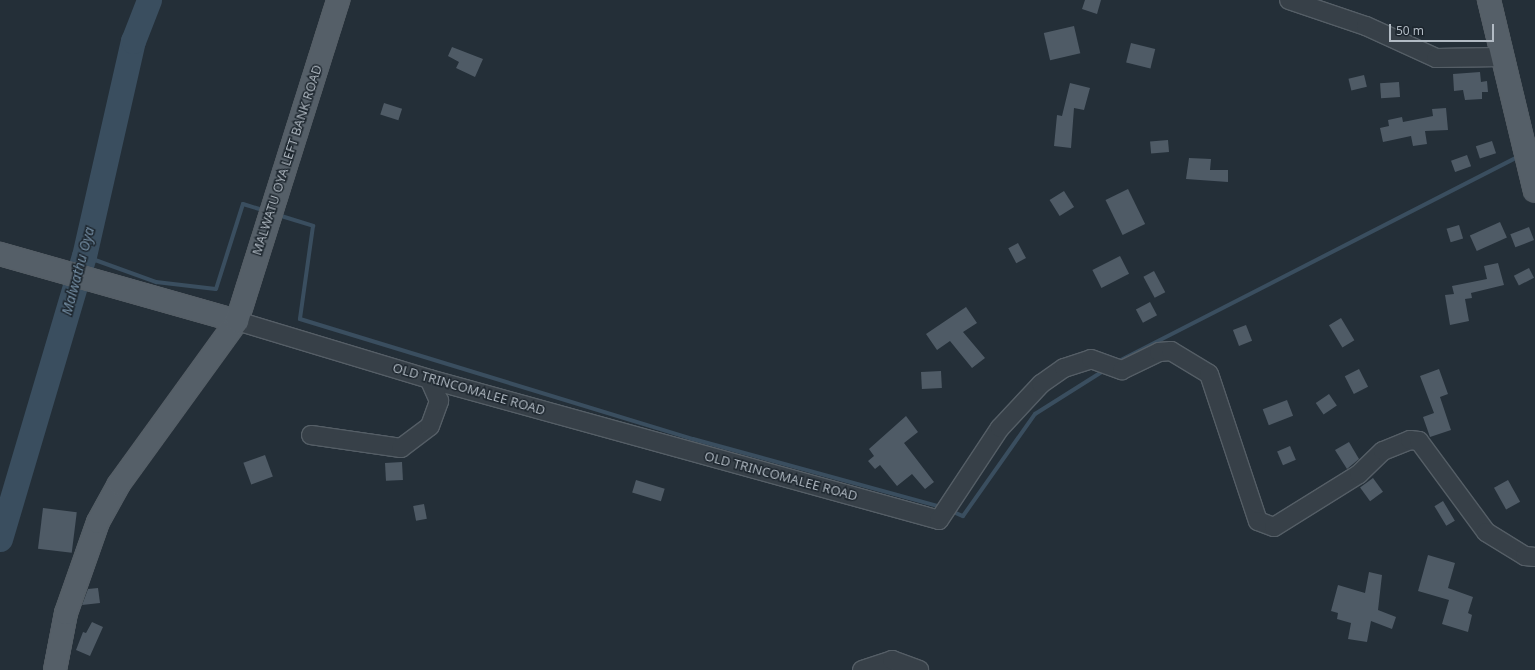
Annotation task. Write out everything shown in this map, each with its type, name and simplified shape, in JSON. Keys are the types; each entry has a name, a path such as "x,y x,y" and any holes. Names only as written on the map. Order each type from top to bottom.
{"main road":[{"name":"MALWATU OYA LEFT BANK ROAD","path":"55,670 66,613 98,522 124,478 237,321 338,0"},
{"path":"1489,0 1501,57 1525,143 1535,191"},
{"name":"OLD TRINCOMALEE ROAD","path":"0,254 196,307 237,321"}],"street":[{"path":"1289,0 1366,26 1436,58 1501,57"},
{"name":"OLD TRINCOMALEE ROAD","path":"237,321 429,379 939,520 1000,428 1041,384 1064,368 1091,359 1122,370 1159,352 1171,350 1209,374 1258,521 1274,527 1359,474 1383,451 1410,440 1419,441 1486,532 1525,556 1535,557"},
{"path":"311,435 401,448 430,426 439,401 429,379"},
{"path":"862,670 892,660 919,670"}],"building":[{"path":"1085,0 1101,0 1097,14 1082,9"},
{"path":"1074,26 1080,53 1050,60 1044,33"},
{"path":"1131,43 1155,49 1150,68 1126,62"},
{"path":"452,47 483,59 475,77 456,68 459,62 448,56"},
{"path":"1480,72 1481,82 1487,81 1488,92 1482,92 1482,99 1465,100 1463,90 1454,91 1453,74"},
{"path":"1364,75 1367,87 1351,91 1348,79"},
{"path":"1399,82 1400,97 1381,98 1380,83"},
{"path":"1070,83 1090,88 1084,110 1074,108 1071,148 1054,146 1057,115 1062,116"},
{"path":"384,103 402,109 398,120 380,114"},
{"path":"1446,108 1448,130 1425,131 1427,144 1413,146 1411,136 1383,142 1380,128 1389,126 1388,120 1402,117 1403,122 1433,116 1432,109"},
{"path":"1168,140 1169,152 1151,154 1150,142"},
{"path":"1492,141 1496,153 1480,159 1476,146"},
{"path":"1467,155 1471,166 1455,172 1451,161"},
{"path":"1189,158 1211,159 1210,170 1228,170 1228,182 1186,179"},
{"path":"1128,189 1145,224 1123,235 1106,200"},
{"path":"1064,191 1074,207 1060,216 1050,200"},
{"path":"1500,222 1507,238 1477,251 1470,235"},
{"path":"1459,225 1463,238 1451,242 1447,229"},
{"path":"1529,227 1534,240 1515,247 1510,234"},
{"path":"1018,243 1026,258 1016,263 1008,248"},
{"path":"1120,256 1129,274 1101,288 1092,270"},
{"path":"1498,263 1504,285 1471,293 1472,298 1465,299 1469,321 1450,325 1445,295 1454,294 1452,286 1487,279 1484,266"},
{"path":"1529,268 1534,278 1519,286 1514,276"},
{"path":"1154,271 1165,292 1155,298 1143,277"},
{"path":"1150,302 1157,315 1143,323 1136,310"},
{"path":"966,307 977,323 963,332 985,358 972,368 950,341 937,350 926,334"},
{"path":"1341,318 1354,340 1342,347 1329,325"},
{"path":"1246,325 1252,341 1239,346 1233,330"},
{"path":"1359,369 1368,387 1354,394 1345,376"},
{"path":"1439,369 1448,394 1440,397 1451,430 1430,437 1423,417 1434,413 1420,376"},
{"path":"941,371 942,388 922,389 921,372"},
{"path":"1329,394 1337,406 1324,415 1316,403"},
{"path":"1287,400 1293,416 1269,425 1263,409"},
{"path":"906,416 918,432 904,443 934,482 925,489 912,474 897,486 880,465 875,469 868,461 874,456 869,449"},
{"path":"1349,442 1359,459 1347,469 1335,450"},
{"path":"1290,446 1296,460 1283,465 1277,451"},
{"path":"265,455 273,477 251,484 243,463"},
{"path":"402,462 403,480 386,481 385,463"},
{"path":"1373,478 1383,492 1370,501 1360,487"},
{"path":"636,480 665,489 661,501 632,492"},
{"path":"1508,480 1520,502 1506,510 1494,488"},
{"path":"1443,501 1455,521 1446,526 1434,506"},
{"path":"424,504 427,519 416,521 413,506"},
{"path":"43,508 77,512 72,553 38,549"},
{"path":"1428,555 1455,563 1448,588 1473,597 1468,613 1472,615 1468,632 1442,624 1449,600 1418,591"},
{"path":"1369,572 1382,575 1378,610 1396,617 1392,629 1371,621 1367,642 1348,639 1351,623 1337,619 1338,613 1331,611 1338,585 1365,593"},
{"path":"98,588 100,603 82,605 88,589"},
{"path":"92,622 103,627 90,656 76,650 83,632 86,633"}],"waterway":[{"name":"Malwathu Oya","path":"0,539 84,256 133,41 149,0"},
{"path":"1117,362 1520,156"},
{"path":"84,256 156,282 216,289 243,204 266,211"},
{"path":"278,215 313,226 300,319 693,439 941,507"},
{"path":"951,511 963,516 1035,414 1105,370"}]}
